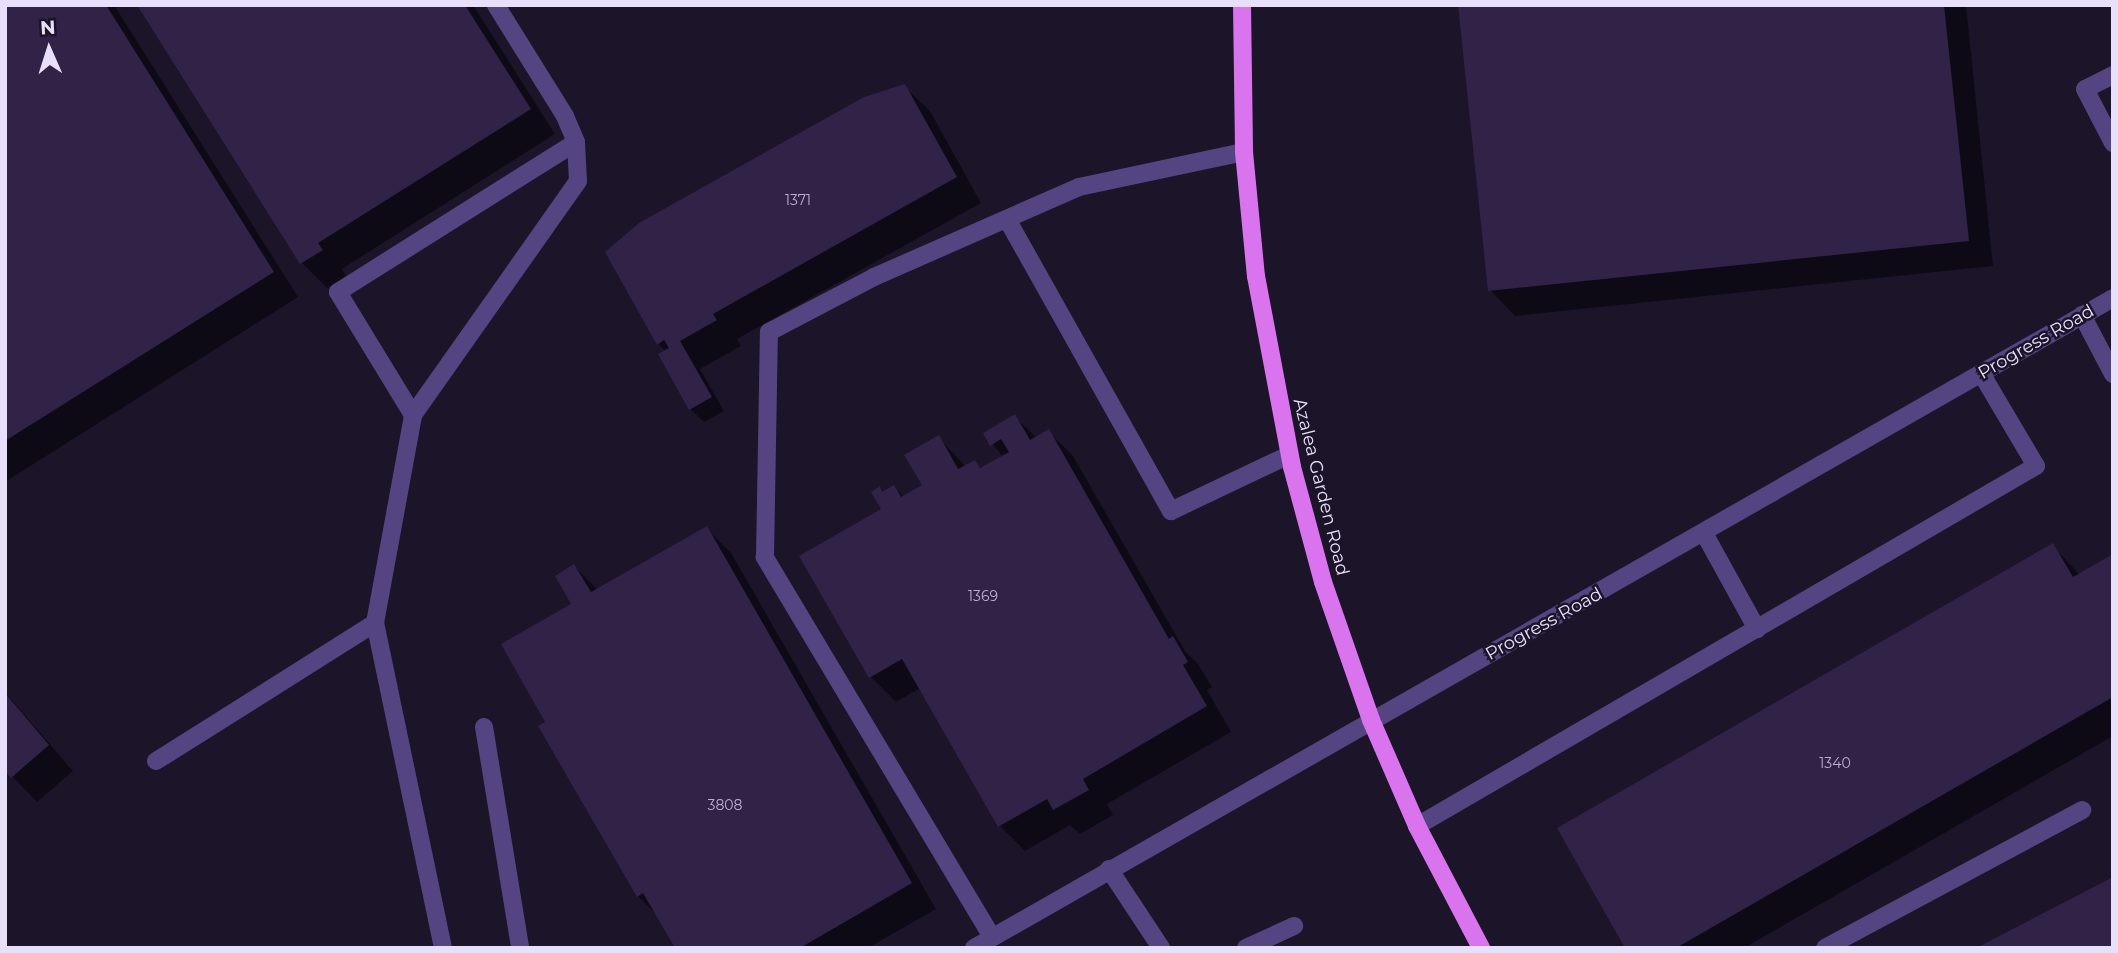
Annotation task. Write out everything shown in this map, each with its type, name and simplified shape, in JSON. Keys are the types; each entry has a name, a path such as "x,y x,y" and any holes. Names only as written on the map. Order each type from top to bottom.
{"main road":[{"name":"Azalea Garden Road","path":"1242,5 1244,152 1256,276 1289,454 1323,582 1371,720 1417,826 1480,948"}],"street":[{"path":"443,948 374,623 413,415 578,181 576,142 496,5"},
{"path":"2113,75 2085,89 2113,143"},
{"path":"413,415 338,292 576,142"},
{"path":"992,937 765,557 765,420 769,332 874,277 1079,187 1244,152"},
{"path":"1007,219 1171,510 1289,454"},
{"name":"Progress Road","path":"974,948 2113,298"},
{"path":"2082,315 2113,374"},
{"path":"1417,826 2036,466 1981,373"},
{"path":"1704,533 1757,629"},
{"path":"156,761 374,623"},
{"path":"484,727 520,948"},
{"path":"1825,948 2082,810"},
{"path":"1109,869 1161,948"},
{"path":"1246,948 1294,926"}],"building":[{"path":"5,5 106,5 274,272 5,441"},
{"path":"137,5 465,5 531,109 318,243 323,250 300,264"},
{"path":"1458,5 1944,5 1969,241 1488,291"},
{"path":"905,84 957,177 713,314 717,320 680,341 712,397 689,410 658,354 669,348 664,340 657,345 605,252 639,223 864,97"},
{"path":"1015,414 1030,440 1049,429 1169,639 1173,636 1188,662 1183,665 1207,706 1083,779 1089,790 1053,810 1047,799 998,827 902,659 869,678 799,556 881,509 871,492 880,486 882,492 894,485 901,497 922,485 904,455 939,435 958,469 975,460 980,468 1009,452 1001,439 990,446 983,433"},
{"path":"707,526 912,883 800,948 675,948 643,893 637,897 538,726 545,722 501,644 571,604 555,576 574,564 591,592"},
{"path":"2053,543 2073,577 2113,554 2113,697 1676,948 1625,948 1557,828"},
{"path":"5,693 49,745 11,778 5,771"},
{"path":"2113,877 2113,948 1976,948"}]}
